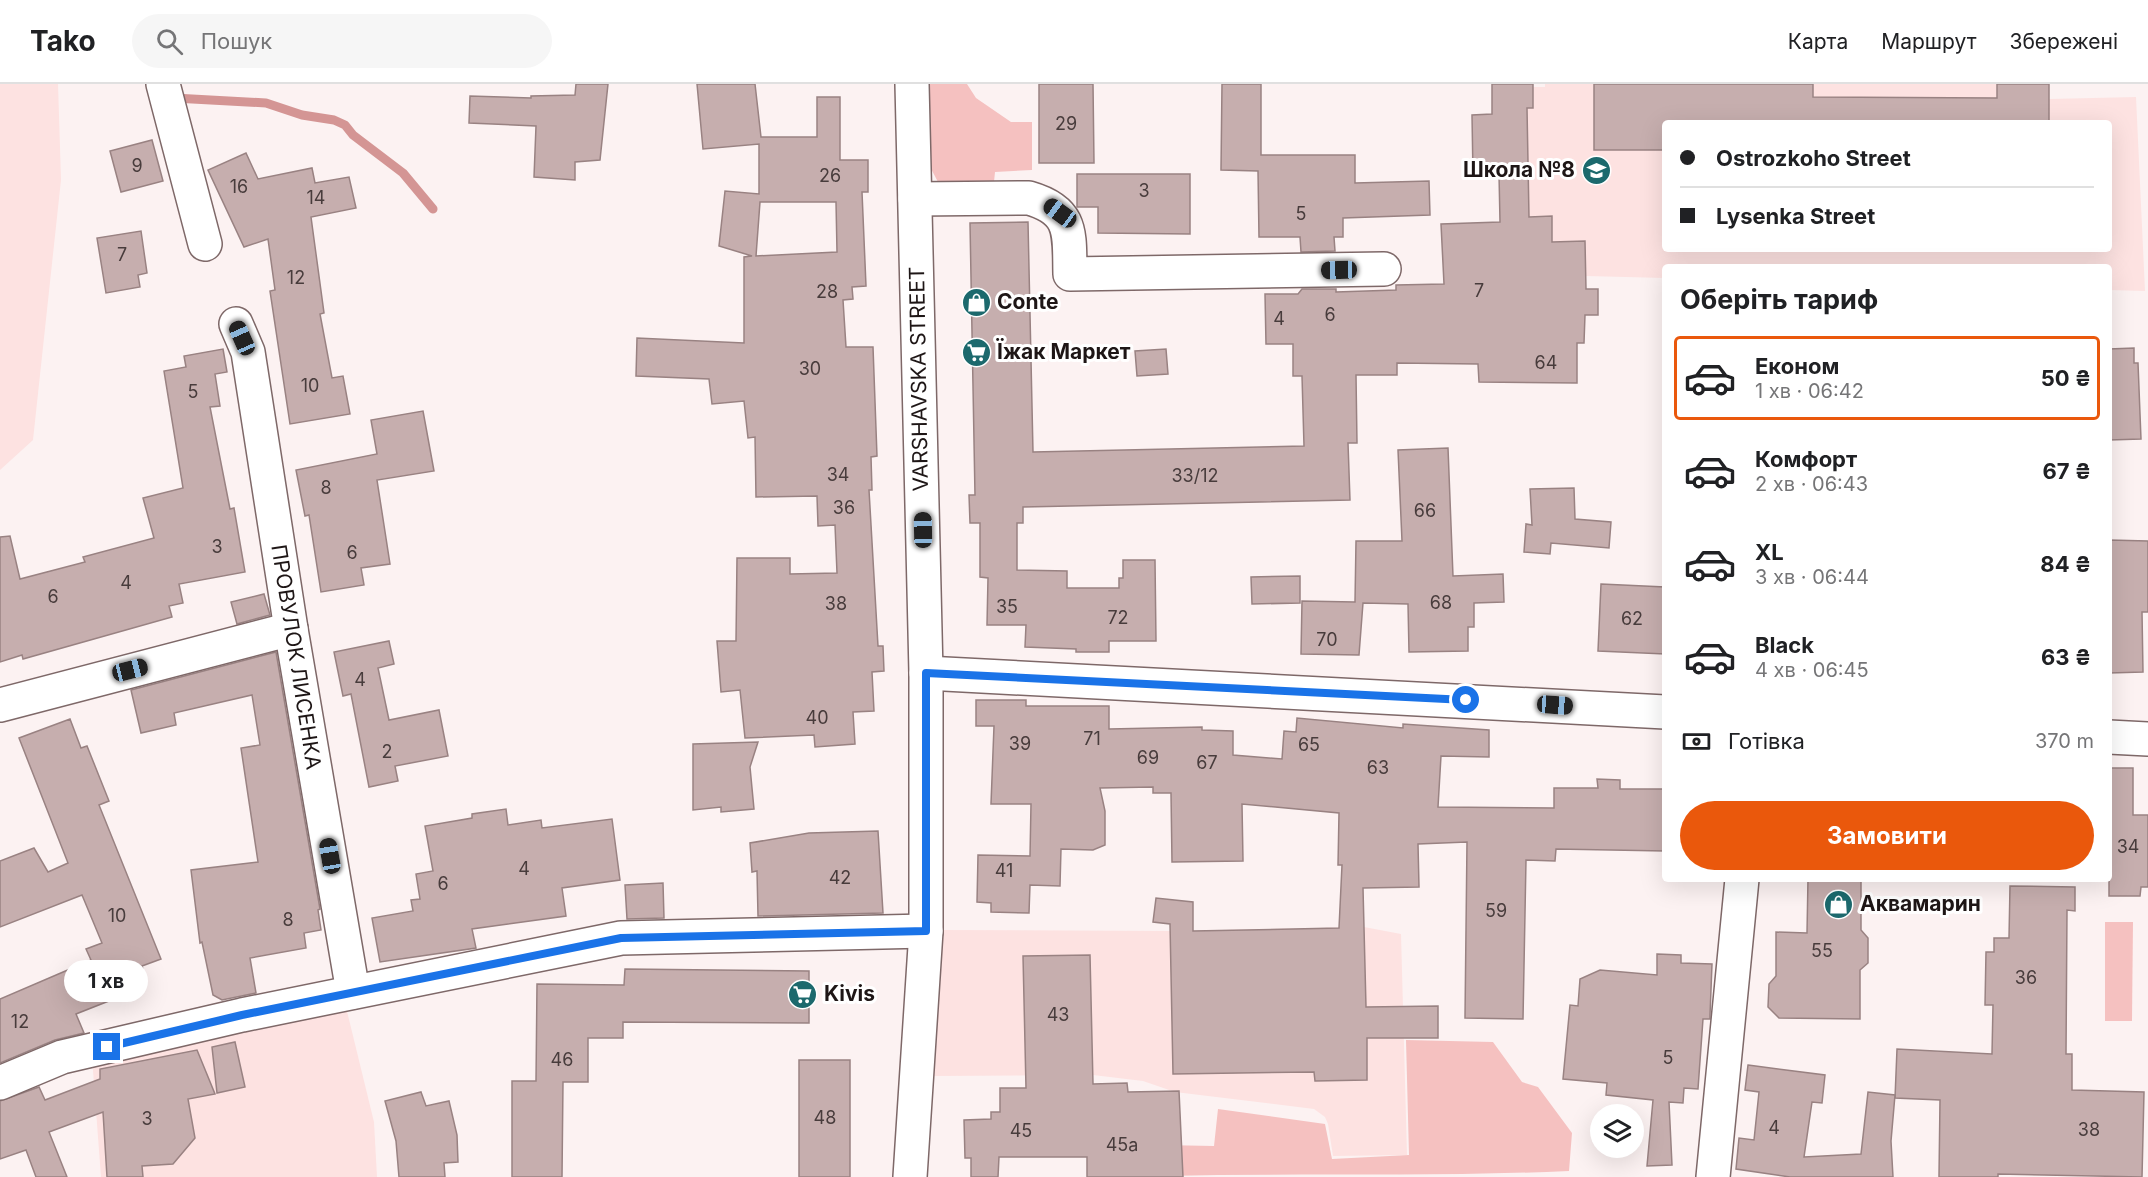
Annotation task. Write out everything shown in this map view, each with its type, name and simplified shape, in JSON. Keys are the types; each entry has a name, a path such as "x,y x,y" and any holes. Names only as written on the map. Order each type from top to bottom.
{"street":[{"name":"VARSHAVSKA STREET","path":"910,1177 926,931 926,673 912,84"},
{"path":"166,97 205,244"},
{"path":"915,199 1029,198 1046,203 1060,213 1068,228 1070,274 1384,269"},
{"name":"ПРОВУЛОК ЛИСЕНКА","path":"236,324 248,352 291,629 353,992"},
{"path":"0,705 27,696 291,629"},
{"path":"926,673 1662,712"},
{"path":"2112,737 2148,739"},
{"path":"1713,1177 1742,882"},
{"path":"0,1083 62,1057 242,1015 621,938 926,931"}],"shaded area":[{"path":"0,84 58,84 61,180 33,440 0,470"},
{"path":"926,84 967,84 976,98 1011,122 1032,122 1032,170 995,172 994,182 938,182 928,163"},
{"name":"Школа №8","path":"1545,84 2049,84 2049,99 2136,97 2145,291 2112,290 2112,264 1662,264 1662,278 1586,276 1585,241 1552,242 1552,216 1529,217 1527,108 1533,108 1533,87 1545,87"},
{"path":"2105,922 2133,922 2132,1021 2105,1021"},
{"path":"1364,927 1401,934 1407,1155 1333,1156 1328,1124 1325,1117 1314,1109 1175,1092 1143,1081 1093,1075 933,1076 941,930 1170,931"},
{"path":"345,1003 374,1122 377,1177 101,1177 92,1057"},
{"path":"1406,1040 1493,1042 1522,1082 1538,1087 1572,1133 1569,1171 1164,1176 1162,1145 1214,1146 1218,1109 1325,1124 1332,1159 1409,1155"}],"building":[{"path":"576,84 608,84 600,160 575,162 575,180 534,177 536,126 469,123 470,96 531,98 531,96 575,95"},
{"path":"697,84 755,84 761,137 817,137 817,97 840,97 840,160 868,160 868,192 862,192 866,286 852,287 853,299 843,300 846,347 873,347 877,456 871,457 872,490 869,490 878,646 883,646 884,671 872,672 874,711 853,712 855,744 815,747 814,735 745,738 740,690 721,692 717,641 736,641 737,558 790,558 790,574 837,573 835,525 818,526 817,496 756,497 755,437 748,438 744,401 712,404 709,379 636,376 637,338 744,343 744,257 752,256 719,246 725,191 759,194 759,144 703,149","holes":["760,202 836,202 837,252 756,256"]},
{"path":"1039,84 1093,84 1094,163 1039,163"},
{"path":"1222,84 1261,84 1261,155 1355,155 1355,183 1429,181 1430,215 1343,218 1343,237 1334,237 1335,251 1301,252 1300,237 1259,237 1258,171 1221,170"},
{"path":"1492,84 1533,84 1533,108 1527,108 1529,217 1552,216 1552,242 1585,241 1586,289 1598,289 1598,315 1585,315 1584,343 1577,343 1577,383 1479,382 1478,364 1397,363 1397,375 1356,375 1357,443 1348,443 1350,500 1023,507 1023,523 1017,523 1017,570 1067,571 1067,588 1119,588 1119,578 1123,578 1123,560 1155,560 1156,641 1109,641 1109,652 1076,652 1076,649 1025,647 1026,625 987,625 988,578 980,577 980,523 970,523 969,495 975,495 970,223 1028,222 1033,452 1304,446 1302,376 1293,376 1293,344 1266,344 1265,294 1298,294 1302,289 1336,289 1336,292 1396,290 1396,285 1444,284 1441,224 1500,222 1499,174 1473,175 1472,115 1492,114"},
{"path":"1594,84 1813,84 1813,97 1997,98 1997,84 2049,84 2049,120 1662,120 1662,150 1594,150"},
{"path":"152,140 163,181 121,192 110,151"},
{"path":"246,153 258,179 312,168 315,183 349,177 356,208 311,217 324,313 320,314 332,378 343,376 350,414 290,424 270,291 275,290 268,239 244,247 208,170"},
{"path":"1077,174 1190,174 1190,234 1098,233 1098,207 1077,207"},
{"path":"141,231 147,273 138,275 140,287 106,293 97,238"},
{"path":"2134,348 2134,363 2138,363 2141,439 2112,440 2112,349"},
{"path":"223,349 227,372 215,374 220,406 210,407 230,509 234,508 245,572 179,584 183,603 169,606 172,617 23,659 22,655 0,662 0,537 10,536 20,579 85,562 83,557 154,538 143,498 183,488 164,371 186,367 184,356"},
{"path":"1166,349 1168,374 1137,376 1135,351"},
{"path":"423,411 434,471 377,480 390,564 361,568 364,585 321,592 309,515 305,516 296,470 377,454 371,420"},
{"path":"1448,448 1453,576 1503,574 1504,602 1474,603 1474,627 1468,627 1468,651 1409,652 1408,604 1363,603 1359,655 1301,654 1302,601 1355,602 1356,541 1402,541 1398,450"},
{"path":"1574,488 1575,519 1611,522 1609,548 1551,543 1550,554 1524,552 1526,524 1532,525 1530,489"},
{"path":"2112,540 2148,541 2148,612 2142,612 2143,672 2112,673"},
{"path":"1300,576 1300,603 1252,604 1251,577"},
{"path":"1601,584 1662,587 1662,654 1598,651"},
{"path":"264,594 270,615 237,624 231,602"},
{"path":"389,641 394,664 378,668 389,720 439,710 448,756 395,766 398,781 369,787 351,694 343,696 334,652"},
{"path":"276,652 320,909 318,910 321,930 304,933 306,948 250,958 256,993 222,1000 213,995 202,942 200,943 191,870 258,862 241,748 260,745 252,695 174,713 176,725 141,733 131,690"},
{"path":"976,700 1026,700 1026,706 1109,706 1109,729 1202,727 1202,730 1233,731 1233,755 1282,759 1284,731 1296,732 1297,718 1403,728 1403,724 1489,730 1489,757 1441,756 1438,807 1554,808 1554,788 1598,788 1597,779 1620,780 1620,789 1662,789 1662,851 1556,849 1555,861 1526,860 1523,1019 1465,1018 1467,842 1418,844 1419,887 1363,888 1366,1007 1438,1006 1438,1038 1367,1038 1367,1080 1315,1081 1314,1072 1173,1074 1170,924 1153,922 1156,898 1193,902 1193,931 1339,928 1342,865 1338,865 1339,813 1242,804 1243,861 1172,862 1171,793 1153,793 1153,787 1100,788 1105,811 1105,845 1093,850 1061,849 1060,886 1030,885 1029,913 991,912 991,903 977,902 978,855 1030,856 1031,804 991,804 994,726 976,726"},
{"path":"70,719 81,748 87,746 109,801 99,805 161,959 142,966 144,973 119,983 124,995 76,1014 84,1033 55,1040 0,1063 0,999 91,960 86,949 102,943 82,895 0,927 0,861 34,848 48,872 68,863 19,738"},
{"path":"758,742 750,767 754,809 721,812 721,807 693,810 693,744"},
{"path":"2112,768 2133,768 2133,815 2148,815 2148,887 2141,887 2140,896 2109,896 2109,882 2112,882"},
{"path":"506,809 508,825 541,820 542,828 612,819 620,880 562,888 566,916 472,929 476,948 380,962 372,918 413,911 411,900 420,899 416,874 433,871 425,826 472,818 472,814"},
{"path":"878,831 883,913 758,916 757,871 752,872 750,843 809,833"},
{"path":"1808,882 1861,882 1861,930 1868,938 1868,963 1860,970 1860,1019 1779,1018 1768,1007 1769,984 1776,976 1776,932 1807,933"},
{"path":"663,883 664,918 627,919 625,885"},
{"path":"2010,886 2075,887 2075,911 2067,910 2066,1054 2072,1054 2072,1090 2144,1092 2142,1177 1998,1174 1998,1177 1939,1177 1940,1100 1895,1098 1897,1049 1992,1054 1993,1005 1985,1005 1986,952 1994,952 1994,938 2009,938"},
{"path":"1657,954 1681,955 1681,963 1712,964 1710,1019 1703,1019 1698,1089 1684,1088 1683,1103 1669,1102 1672,1165 1647,1166 1653,1100 1606,1095 1607,1083 1563,1079 1570,1005 1578,1006 1580,979 1600,970 1657,975"},
{"path":"1090,955 1093,1084 1127,1083 1128,1092 1179,1091 1183,1177 1087,1177 1087,1157 999,1157 998,1177 971,1177 971,1158 965,1158 964,1120 991,1119 991,1112 1000,1112 1000,1088 1026,1088 1023,956"},
{"path":"625,969 809,971 809,1023 623,1022 623,1038 588,1038 588,1082 563,1082 562,1177 512,1177 512,1081 536,1081 537,984 624,985"},
{"path":"235,1042 245,1087 217,1093 212,1047"},
{"path":"197,1050 215,1094 188,1099 195,1138 173,1164 142,1166 143,1177 107,1177 103,1112 49,1132 67,1177 36,1177 26,1150 0,1159 0,1101 39,1087 45,1100 100,1079 100,1069"},
{"path":"799,1060 850,1060 850,1177 799,1177"},
{"path":"1748,1065 1825,1075 1822,1103 1812,1102 1804,1157 1861,1154 1868,1092 1895,1095 1891,1141 1893,1177 1790,1177 1736,1169 1739,1138 1754,1140 1759,1092 1745,1090"},
{"path":"421,1092 426,1106 449,1101 457,1135 458,1162 444,1163 445,1177 399,1177 396,1141 385,1101"}],"waterway":[{"path":"174,98 266,103 302,115 334,120 345,125 353,135 403,173 433,209"}],"place":[{"name":"Школа №8","path":"1596,170"},
{"name":"Conte","path":"976,302"},
{"name":"Їжак Маркет","path":"976,352"},
{"name":"Аквамарин","path":"1839,904"},
{"name":"Kivis","path":"803,994"}],"route":[{"path":"107,1047 242,1015 621,938 926,931 926,673 1466,700"}]}
